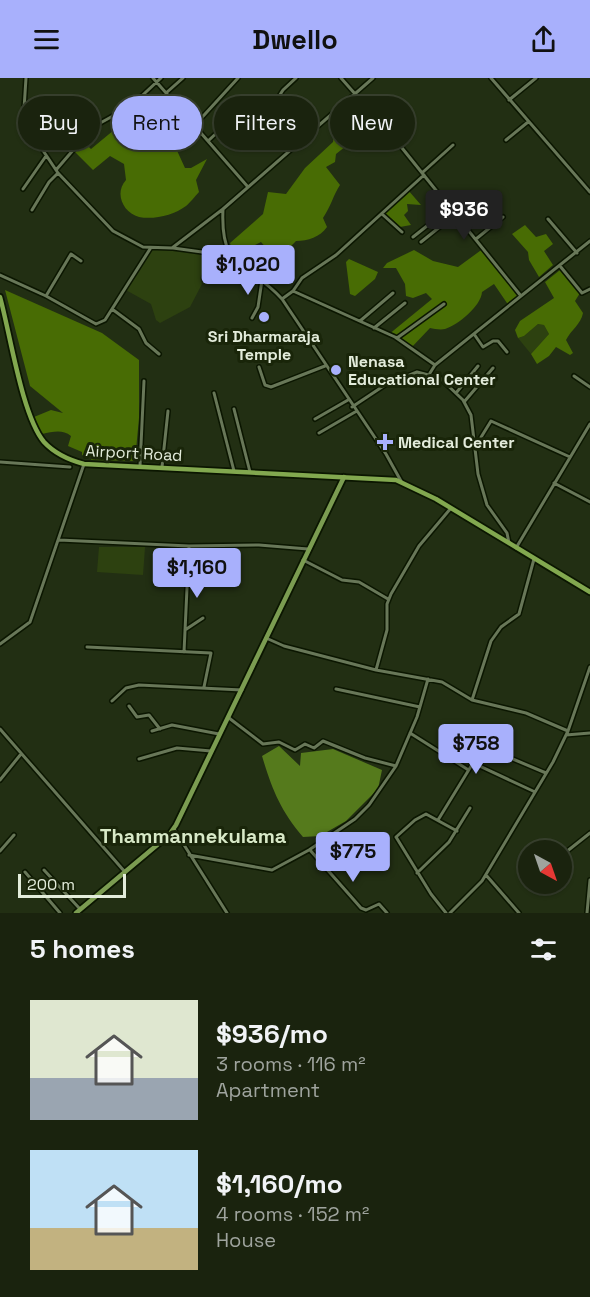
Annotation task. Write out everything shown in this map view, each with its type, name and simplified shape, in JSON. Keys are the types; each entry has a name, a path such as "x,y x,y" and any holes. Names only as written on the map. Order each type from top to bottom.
{"highway":[{"name":"Airport Road","path":"0,297 34,427 52,450 84,464 344,477 402,483"},
{"path":"402,483 451,508 590,592"}],"main road":[{"path":"78,911 174,829 344,477"}],"street":[{"path":"26,78 24,109 28,128 57,171 113,231 150,248 202,252 235,264 262,280 282,299 386,454 402,483"},
{"path":"153,78 169,96"},
{"path":"32,210 57,171 93,127 131,106 161,78"},
{"path":"166,93 183,78"},
{"path":"202,117 237,78"},
{"path":"278,96 296,78"},
{"path":"341,78 423,174 521,296"},
{"path":"172,248 223,209 374,78"},
{"path":"491,78 590,192"},
{"path":"509,100 536,78"},
{"path":"506,140 528,122"},
{"path":"202,134 248,187"},
{"path":"208,141 214,135"},
{"path":"282,299 293,291 302,278 336,255 382,214 453,145"},
{"path":"23,189 46,156"},
{"path":"413,237 450,207"},
{"path":"223,209 222,237 235,264"},
{"path":"382,214 402,232"},
{"path":"421,242 456,214"},
{"path":"476,239 503,217"},
{"path":"548,219 577,253"},
{"path":"430,373 435,365 590,241"},
{"path":"0,275 46,296 96,324 105,320 150,248"},
{"path":"46,296 71,254 81,261"},
{"path":"560,266 582,293 590,289"},
{"path":"252,318 258,307 262,280"},
{"path":"293,291 397,338 435,365"},
{"path":"360,321 393,293"},
{"path":"374,328 405,303"},
{"path":"397,338 444,304"},
{"path":"112,309 139,329 146,343 159,354"},
{"path":"474,334 483,347 493,340 498,341 507,352"},
{"path":"259,367 265,385 271,387 325,366"},
{"path":"456,393 478,366"},
{"path":"464,402 493,368"},
{"path":"352,406 403,376 417,372 430,373 440,378 464,402 471,415 474,449 487,505 507,533 509,543"},
{"path":"574,376 590,387"},
{"path":"140,466 144,381"},
{"path":"214,393 234,471"},
{"path":"315,418 348,400"},
{"path":"234,409 250,472"},
{"path":"162,467 168,411"},
{"path":"319,433 356,412"},
{"path":"474,449 491,421 570,457"},
{"path":"516,548 590,424"},
{"name":"Airport Road","path":"0,462 70,467"},
{"path":"0,644 30,622 84,464"},
{"path":"554,483 590,502"},
{"path":"376,670 387,630 388,600 418,546 451,508"},
{"path":"58,540 189,546 259,545 308,549"},
{"path":"184,652 189,546"},
{"path":"472,700 491,641 501,627 519,614 534,559"},
{"path":"303,560 342,580 359,582 388,600"},
{"path":"185,630 202,618"},
{"path":"266,638 284,646 376,670 428,679 451,687 472,700 525,713 567,733 590,733"},
{"path":"87,647 211,653 204,687"},
{"path":"457,831 438,820 423,815 396,837 417,873 448,913 486,875 533,791 546,773 567,733 590,668"},
{"path":"189,855 272,870 309,850 363,812 396,766 420,707 428,679"},
{"path":"112,701 126,688 139,685 242,690"},
{"path":"336,689 420,707"},
{"path":"129,706 137,717 149,715 160,729"},
{"path":"229,718 263,744 279,742 295,750 305,744 314,748 323,741 365,758 396,766"},
{"path":"152,731 172,725 221,734"},
{"path":"0,729 126,872"},
{"path":"410,733 467,769"},
{"path":"451,733 546,773"},
{"path":"139,759 177,747 212,752"},
{"path":"0,780 21,754"},
{"path":"438,820 470,764 477,763 533,791"},
{"path":"417,873 457,831 470,808"},
{"path":"174,829 227,913"},
{"path":"572,847 590,833"},
{"path":"0,851 14,835"},
{"path":"309,850 361,908 366,910 379,904 387,913"},
{"path":"44,870 78,911"},
{"path":"25,872 60,913"},
{"path":"486,875 519,913"},
{"path":"587,913 590,880"}],"shaded area":[{"path":"112,132 112,150 177,150 185,168 191,168 207,159 196,180 199,192 188,205 170,214 145,218 133,215 122,202 122,185 126,180 124,164 110,156 93,170 73,150 100,150 100,142"},
{"path":"330,145 330,150 341,150 336,154 335,162 326,167 340,185 323,218 327,227 313,238 296,241 285,253 262,267 260,264 268,250 261,242 255,245 243,259 234,257 230,243 263,214 268,192 286,194 305,168"},
{"path":"408,190 421,205 407,204 408,211 404,215 411,225 400,227 384,212"},
{"path":"525,225 536,237 546,234 553,244 544,251 553,265 539,277 529,260 528,252 512,234"},
{"path":"150,248 202,252 207,262 200,278 202,284 190,307 160,323 156,320 151,304 124,289"},
{"path":"484,248 522,295 509,306 494,284 482,292 478,303 462,319 445,329 430,328 411,348 388,335 432,299 426,293 413,298 406,296 405,284 396,268 383,268 387,263 414,250 433,261 458,267"},
{"path":"349,259 378,272 375,279 355,296 350,294 346,262"},
{"path":"560,270 580,293 575,301 583,313 566,340 573,353 570,355 556,347 549,356 537,364 531,354 549,334 544,325 538,324 524,336 518,338 515,330 520,321 554,298 545,282"},
{"path":"5,290 102,333 139,360 139,418 135,461 91,460 93,456 87,458 82,455 82,452 68,446 71,436 68,434 57,432 42,434 34,417 51,410 63,413 30,386"},
{"path":"538,324 544,325 549,334 531,354 518,338 524,336"},
{"path":"99,547 145,547 143,575 97,572"},
{"path":"279,746 300,766 301,753 333,749 382,770 378,789 346,821 320,836 303,837 288,818 278,799 262,756"}],"place":[{"name":"Sri Dharmaraja Temple","path":"264,317"},
{"name":"Nenasa Educational Center","path":"336,370"},
{"name":"Medical Center","path":"385,442"}],"district":[{"name":"Thammannekulama","path":"193,836"}]}
